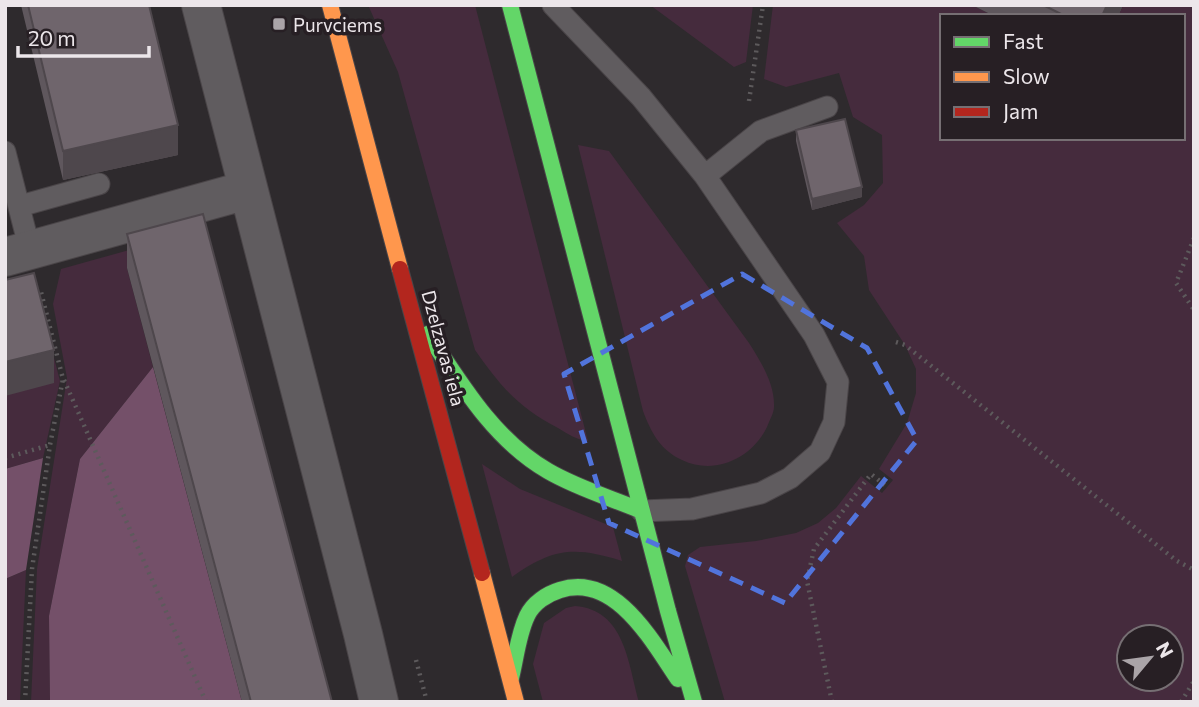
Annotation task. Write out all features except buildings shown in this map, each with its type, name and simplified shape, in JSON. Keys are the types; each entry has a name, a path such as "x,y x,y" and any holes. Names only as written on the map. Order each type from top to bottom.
{"main road":[{"name":"Dzelzavas iela","path":"330,5 516,702"},
{"path":"510,5 693,700"},
{"path":"410,306 453,373 508,442 547,470 642,511"},
{"path":"511,680 527,615 541,599 560,588 580,584 608,593 633,618 693,700"}],"street":[{"path":"201,5 379,702"},
{"path":"18,254 247,190"}],"lane":[{"path":"553,5 642,97 705,176 814,335 838,382 834,422 820,452 790,478 761,493 692,509 642,511"},
{"path":"705,176 761,131 827,107"},
{"path":"5,152 20,206 18,254"},
{"path":"20,206 99,184"}],"path":[{"path":"748,111 763,5"},
{"path":"1194,239 1176,283 1194,310"},
{"path":"18,254 63,380 206,702"},
{"path":"896,342 905,345 1177,561 1194,570"},
{"path":"25,702 32,569 50,445 63,380"},
{"path":"5,458 50,445"},
{"path":"832,702 807,581 814,550 871,474 887,487"},
{"path":"1181,702 1194,681"}],"highlighted area":[{"path":"742,274 867,348 917,440 785,603 609,523 564,374"}],"shaded area":[{"path":"368,5 475,5 588,441 569,434 521,404 493,375 475,350 398,72"},
{"path":"650,5 753,5 746,62 734,67"},
{"path":"773,5 972,5 990,14 940,14 940,140 1185,140 1185,14 1119,14 1123,5 1194,5 1194,702 725,702 685,566 688,555 700,547 756,541 796,533 818,523 836,508 861,476 882,493 893,480 879,469 907,423 916,393 916,369 905,345 869,290 864,256 837,223 864,205 883,183 882,135 853,117 839,73 786,87 764,79"},
{"path":"578,145 609,151 749,343 766,374 774,398 774,407 767,427 752,447 731,461 707,466 682,460 662,446 649,426 643,411"},
{"path":"140,247 127,268 153,367 80,459 49,616 50,702 31,702 37,569 67,378 53,304 61,269"},
{"path":"40,304 60,381 43,458 5,469 5,396"},
{"path":"153,367 242,702 50,702 49,616 80,459"},
{"path":"43,458 26,570 5,579 5,469"},
{"path":"482,464 520,489 613,527 622,561 590,553 564,552 540,560 512,577"},
{"path":"26,570 20,702 5,702 5,579"},
{"path":"575,606 605,617 614,628 622,641 639,702 543,702 533,664 544,623 566,608"}],"traffic: fast":[{"path":"510,5 694,702"},
{"path":"428,334 480,410 511,444 548,471 571,483 642,511"},
{"path":"511,678 521,631 533,607 555,592 580,587 598,591 615,600 630,614 644,629 678,679"}],"traffic: slow":[{"path":"330,5 400,269"},
{"path":"482,573 516,702"}],"traffic: jam":[{"path":"400,269 482,573"}],"place":[{"name":"Purvciems","path":"279,24"}]}
